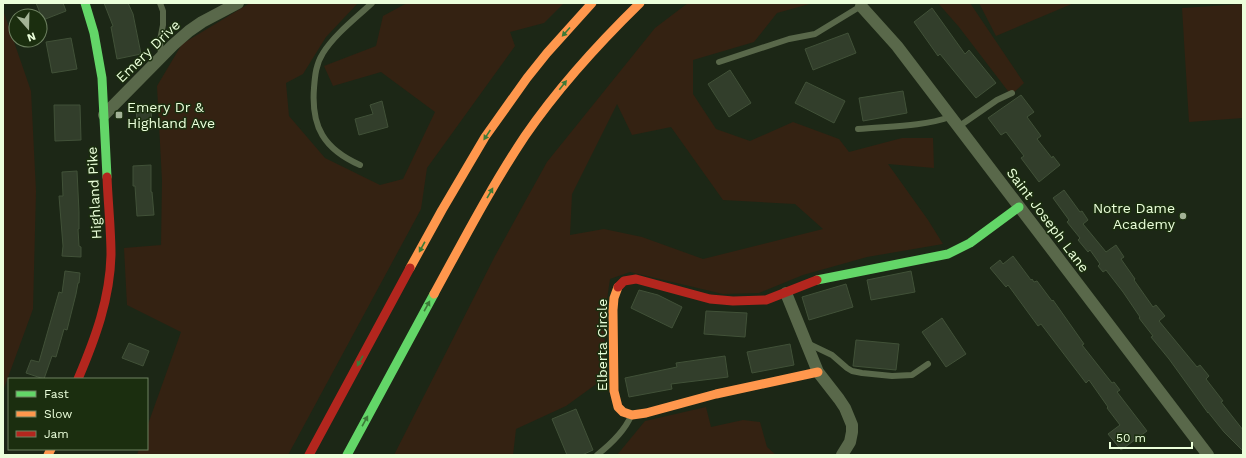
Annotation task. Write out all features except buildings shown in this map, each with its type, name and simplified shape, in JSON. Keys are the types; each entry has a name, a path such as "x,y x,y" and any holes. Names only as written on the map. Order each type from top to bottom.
{"main road":[{"name":"Highland Pike","path":"78,378 94,340 103,312 110,276 111,254 101,70 94,33 84,3"},
{"path":"309,455 442,210 485,137 527,78 547,53 592,3"},
{"path":"347,455 475,218 508,162 538,118 572,73 611,30 640,3"},
{"name":"Elberta Circle","path":"632,415 623,412 618,407 614,391 613,310 616,289 620,284 630,279 636,279 710,299 733,301 766,300 810,282 829,277 948,254 970,243 1019,208"},
{"path":"632,415 646,413 716,394 818,372"}],"street":[{"name":"Emery Drive","path":"104,115 173,45 202,22 238,3"},
{"name":"Saint Joseph Lane","path":"861,6 897,46 1208,455"},
{"path":"786,293 818,372 842,404 852,425 850,442 842,455"}],"lane":[{"path":"160,3 163,11 163,25 160,40 161,57"},
{"path":"360,165 345,158 333,149 325,140 314,115 312,102 317,64 323,53 334,39 372,3"},
{"path":"719,62 789,39 815,34 861,6"},
{"path":"958,128 997,100 1012,93"},
{"path":"858,129 920,124 950,117"},
{"path":"806,342 832,355 852,371 862,373 892,376 912,375 928,364"},
{"path":"597,455 627,426 632,415"}],"shaded area":[{"path":"250,3 358,3 326,37 303,74 286,83 289,116 325,158 380,185 403,179 435,112 381,72 333,86 324,66 376,46 383,16 407,3 564,3 544,23 510,32 515,46 427,168 421,209 288,455 137,455 139,450 148,450 148,424 181,332 127,305 124,248 161,245 162,181 157,86 182,44"},
{"path":"688,3 813,3 777,13 754,42 693,60 693,94 716,129 750,141 793,122 839,139 849,152 902,138 933,138 934,168 888,164 928,220 943,244 867,257 803,275 759,293 723,294 630,272 610,279 604,320 606,377 566,406 516,429 513,455 394,455 495,256 547,162 655,28","holes":["617,104 632,135 671,127 723,200 795,204 823,229 703,259 642,237 604,229 570,235 572,194"]},
{"path":"938,3 970,3 1024,83 1011,95 959,27"},
{"path":"979,3 1074,3 996,36"},
{"path":"1243,4 1243,118 1189,122 1182,8"},
{"path":"3,10 8,24 8,48 16,48 31,91 36,191 33,309 3,391"},
{"path":"706,407 711,427 743,420 760,422 767,447 776,455 617,455 645,421"}],"traffic: fast":[{"path":"85,3 94,33 102,78 107,177"},
{"path":"817,280 948,254 970,243 1019,207"},
{"path":"347,455 434,294"}],"traffic: slow":[{"path":"410,268 485,137 527,78 547,53 592,3"},
{"path":"434,294 489,194 525,136 579,67 640,3"},
{"path":"618,287 614,298 613,310 614,391 618,407 623,412 632,415 646,413 716,394 818,372"},
{"path":"48,455 50,450"}],"traffic: jam":[{"path":"78,378 96,334 108,287 111,236 107,177"},
{"path":"309,455 410,268"},
{"path":"618,287 624,281 636,279 710,299 733,301 766,300 817,280"}],"place":[{"name":"Emery Dr & Highland Ave","path":"119,115"},
{"name":"Notre Dame Academy","path":"1183,216"}]}
